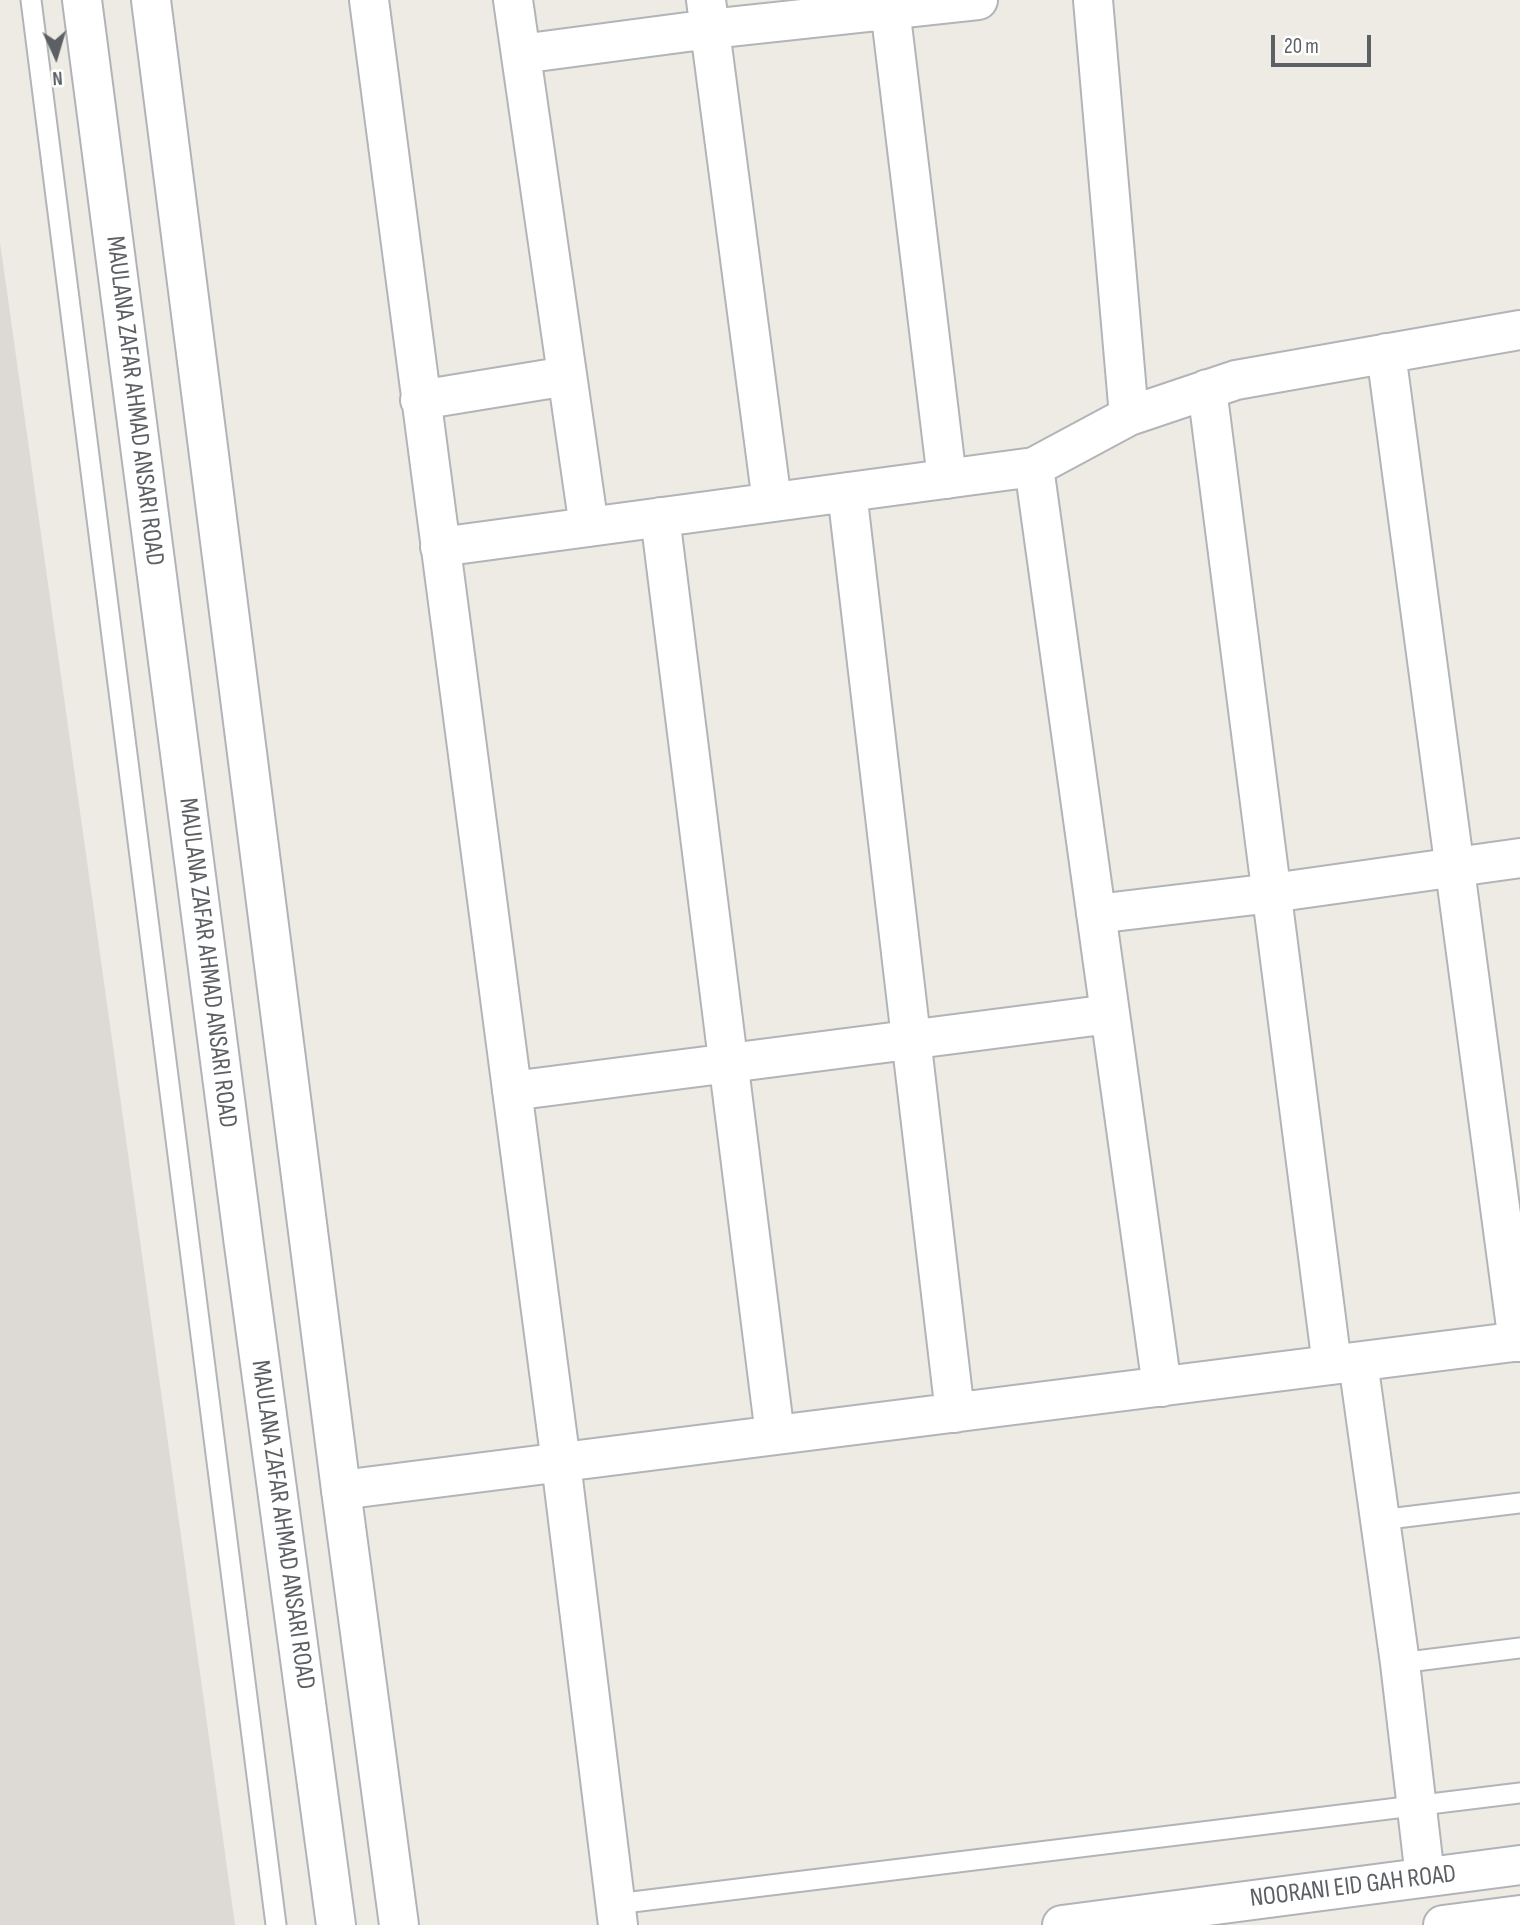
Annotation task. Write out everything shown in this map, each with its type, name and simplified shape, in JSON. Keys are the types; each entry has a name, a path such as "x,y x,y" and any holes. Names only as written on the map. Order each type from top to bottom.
{"street":[{"name":"MAULANA ZAFAR AHMAD ANSARI ROAD","path":"82,0 244,1245 336,1925"},
{"path":"151,0 399,1925"},
{"path":"369,0 561,1462 617,1915"},
{"path":"513,0 589,527"},
{"path":"521,54 708,14 978,0"},
{"path":"1093,0 1129,416"},
{"path":"889,5 947,479"},
{"path":"708,14 772,502"},
{"path":"440,547 1034,467 1129,416 1236,380 1520,330"},
{"path":"341,1490 1519,1342 1386,353"},
{"path":"420,400 567,376"},
{"path":"1207,389 1272,893 1345,1364 1380,1520 1426,1877"},
{"path":"1034,467 1162,1387"},
{"path":"847,492 955,1413"},
{"path":"660,517 775,1435"},
{"path":"1096,914 1272,893 1520,858"},
{"path":"512,1091 1110,1014"},
{"name":"NOORANI EID GAH ROAD","path":"1062,1925 1520,1865"},
{"name":"NOORANI EID GAH ROAD","path":"1443,1925 1520,1915"}],"lane":[{"path":"31,0 276,1925"},
{"path":"1380,1520 1520,1503"},
{"path":"1400,1663 1520,1648"},
{"path":"617,1915 1520,1793"}],"shaded area":[{"path":"0,242 119,1089 235,1925 0,1925"}]}
